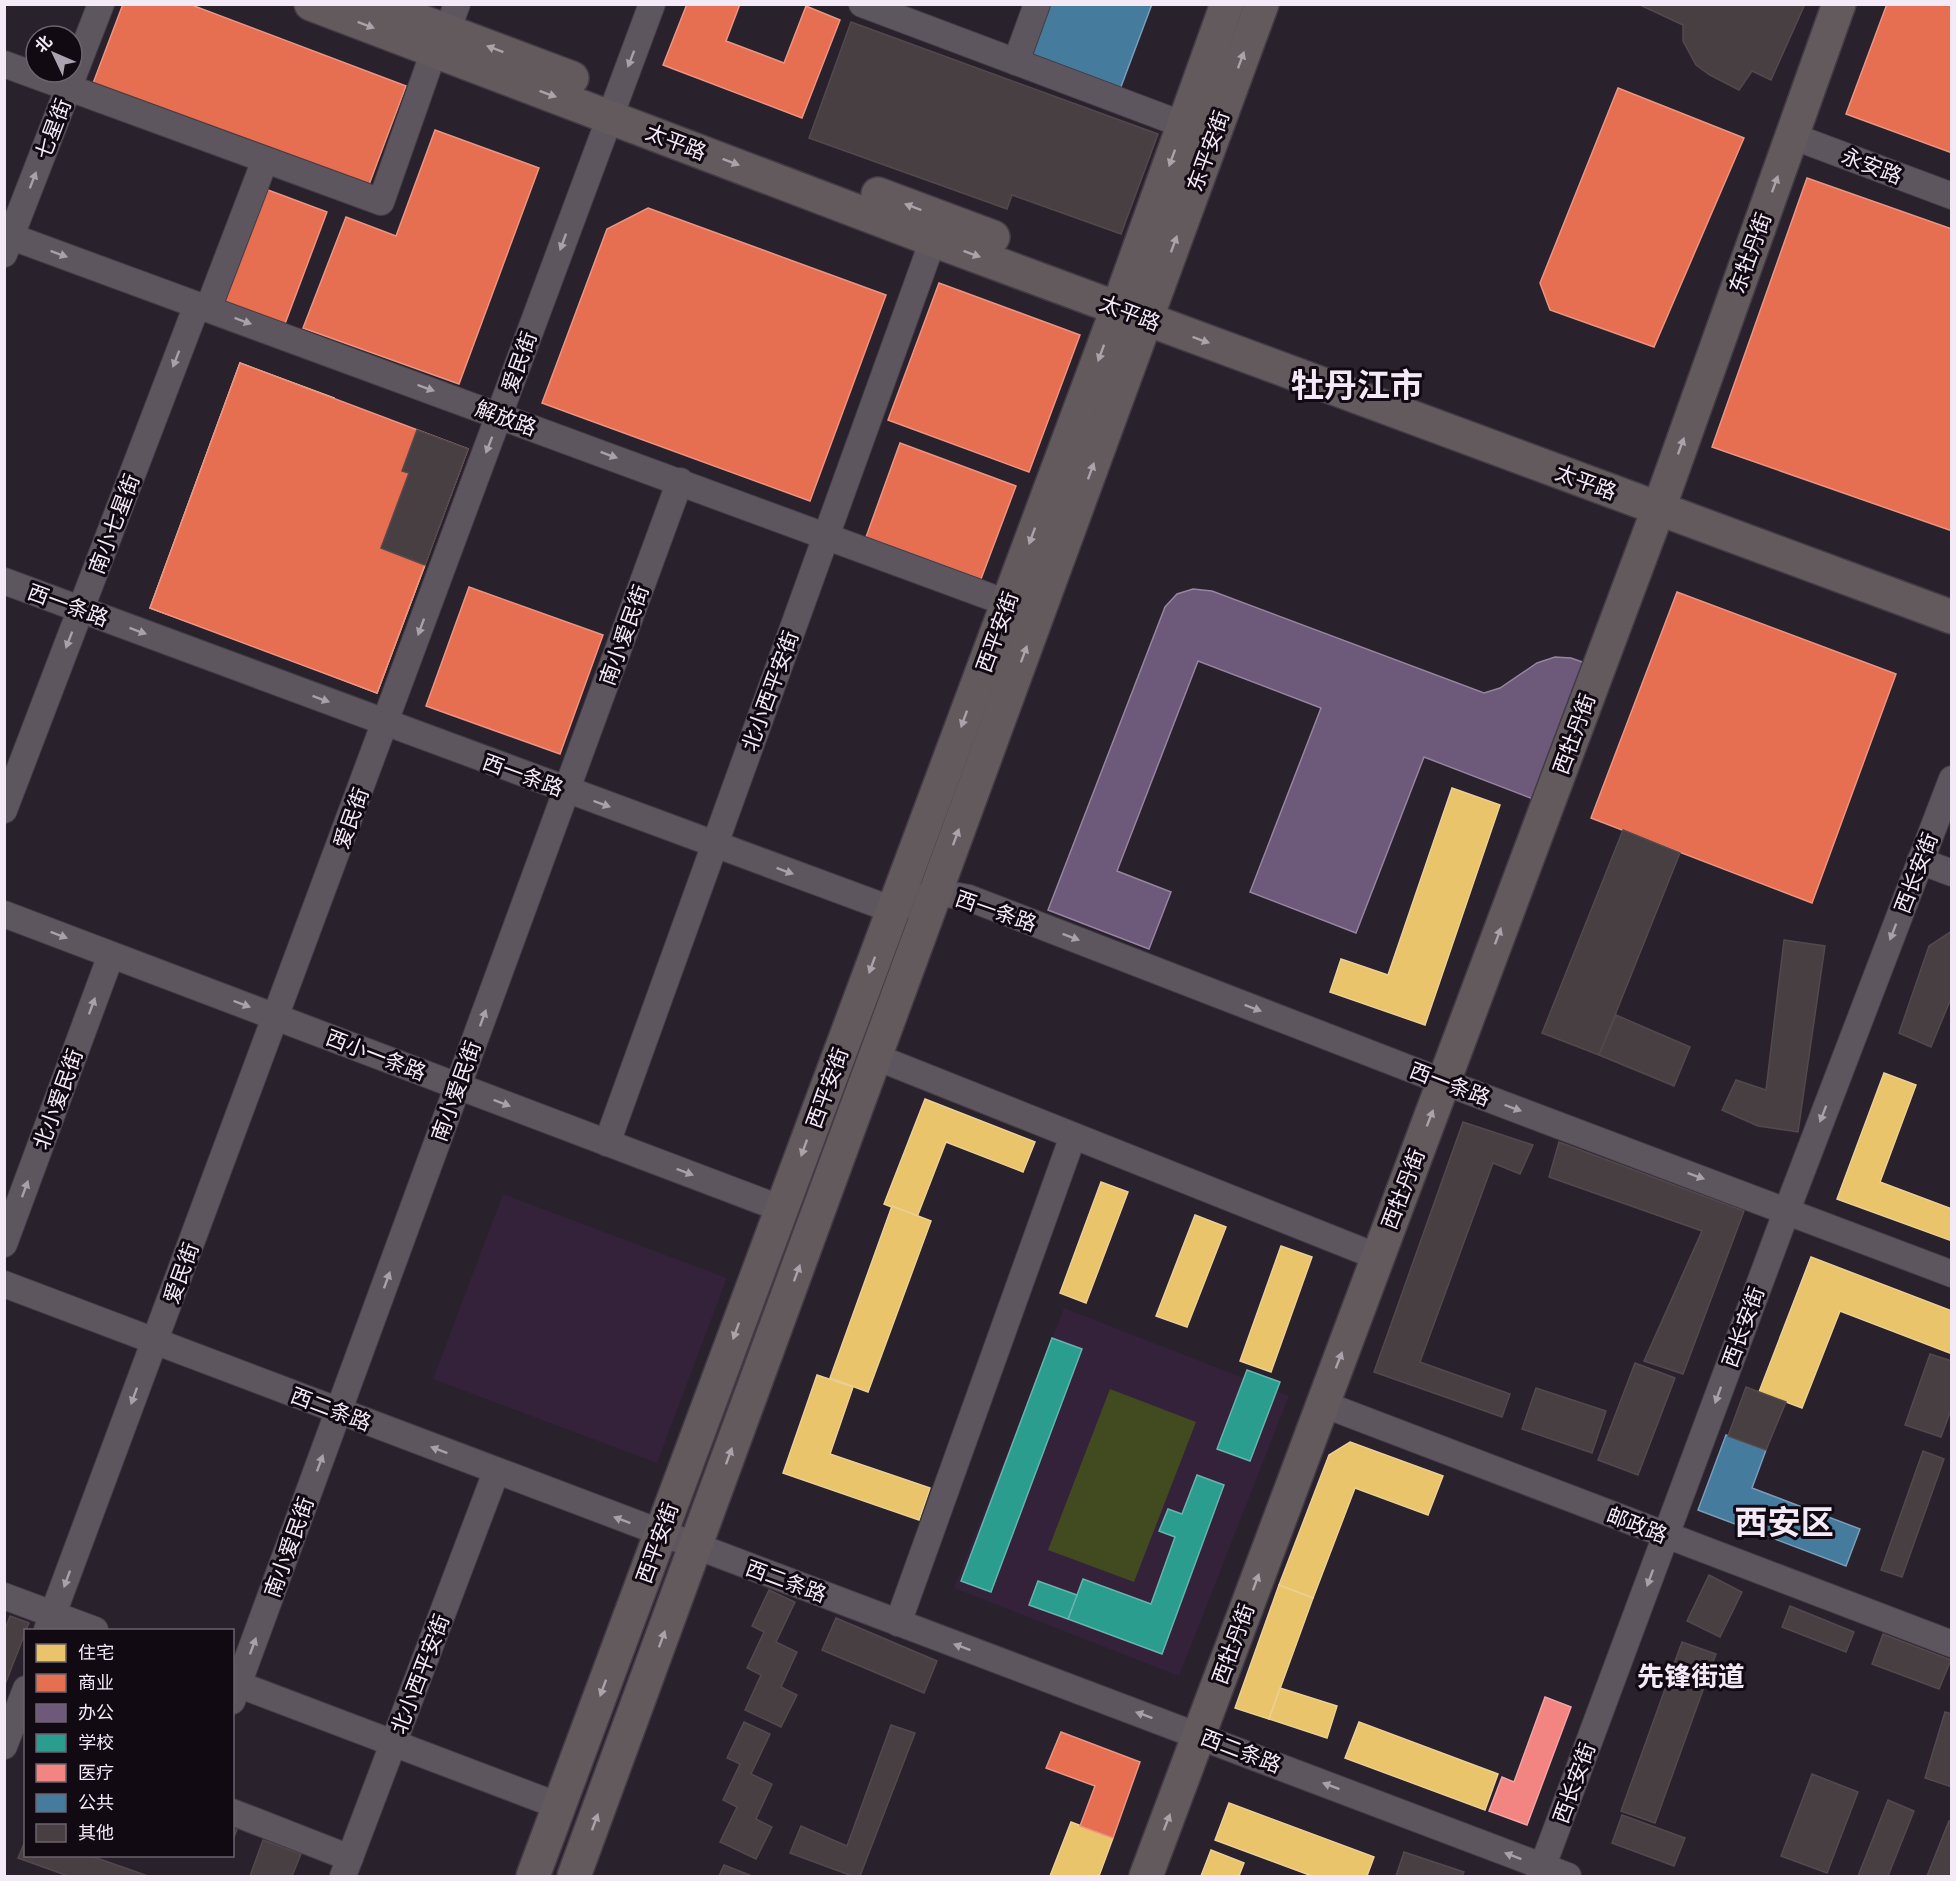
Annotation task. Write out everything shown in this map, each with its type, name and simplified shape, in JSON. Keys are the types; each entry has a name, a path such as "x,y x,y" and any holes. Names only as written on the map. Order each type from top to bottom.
{"main road":[{"name":"太平路","path":"311,4 446,29"},
{"name":"太平路","path":"375,4 446,29 613,106 933,240 1133,302"},
{"name":"东平安街","path":"1133,302 1184,125 1227,4"},
{"name":"东平安街","path":"1133,302 1262,4"},
{"name":"东牡丹街","path":"1661,501 1839,4"},
{"name":"太平路","path":"613,106 1661,501 1952,617"},
{"name":"西平安街","path":"533,1876 1007,603 1133,302"},
{"name":"西平安街","path":"574,1876 936,892 1133,302"},
{"name":"太平路","path":"1661,501 1952,600"},
{"name":"西牡丹街","path":"1146,1876 1661,501"}],"street":[{"name":"七星街","path":"7,242 101,4"},
{"name":"爱民街","path":"50,1623 652,4"},
{"path":"862,4 1184,125"},
{"path":"1016,62 1037,4"},
{"path":"4,64 381,202 446,29"},
{"name":"永安路","path":"1792,136 1952,196"},
{"name":"南小七星街","path":"4,810 202,307 265,160"},
{"name":"北小西平安街","path":"607,1143 933,240"},
{"name":"解放路","path":"7,242 202,307 1007,603"},
{"name":"南小爱民街","path":"234,1689 339,1412 680,482"},
{"name":"西一条路","path":"4,581 714,846 893,910 936,892 969,898 1444,1082 1952,1274"},
{"name":"西长安街","path":"1541,1872 1787,1210 1952,779"},
{"path":"1920,861 1952,873"},
{"name":"西小一条路","path":"4,914 782,1209"},
{"name":"北小爱民街","path":"4,1244 111,955"},
{"path":"876,1057 1378,1257"},
{"path":"898,1623 1074,1136"},
{"name":"西二条路","path":"4,1284 696,1548 1199,1735 1541,1872 1568,1876"},
{"name":"邮政路","path":"1323,1404 1952,1644"},
{"name":"北小西平安街","path":"346,1867 496,1472"},
{"path":"4,1596 50,1623 89,1629"},
{"path":"234,1689 393,1743 559,1806"},
{"path":"14,1735 24,1697"},
{"path":"234,1813 346,1867"}],"shaded area":[{"path":"503,1194 727,1278 657,1463 433,1379"},
{"path":"1064,1308 1289,1396 1179,1676 954,1588"}],"green space":[{"path":"1110,1389 1196,1422 1134,1582 1048,1550"}],"building: 住宅":[{"path":"137,18 220,49 192,125 108,95"},
{"path":"240,363 334,398 320,438 264,418 205,580 274,605 258,647 150,608"},
{"path":"353,411 396,427 328,611 285,596"},
{"path":"386,552 425,565 377,693 294,661 306,629 350,645"},
{"path":"1452,788 1500,805 1425,1025 1330,992 1341,959 1388,975"},
{"path":"1884,1073 1916,1085 1880,1182 1952,1209 1952,1241 1837,1199"},
{"path":"925,1099 1035,1142 1023,1172 946,1142 917,1217 884,1204"},
{"path":"1101,1182 1128,1192 1086,1303 1060,1293"},
{"path":"892,1206 931,1221 868,1392 830,1378"},
{"path":"1195,1215 1226,1227 1187,1327 1156,1316"},
{"path":"1281,1246 1312,1257 1271,1372 1240,1361"},
{"path":"1811,1257 1952,1311 1952,1354 1840,1311 1802,1408 1759,1392"},
{"path":"817,1375 853,1387 830,1454 930,1488 919,1520 783,1473"},
{"path":"1350,1442 1443,1476 1428,1515 1355,1488 1313,1598 1279,1585 1329,1455"},
{"path":"1279,1585 1313,1598 1269,1719 1235,1708"},
{"path":"1280,1688 1337,1706 1327,1738 1269,1719"},
{"path":"1359,1722 1498,1774 1485,1810 1345,1758"},
{"path":"1229,1803 1374,1857 1367,1876 1312,1876 1215,1840"},
{"path":"1071,1822 1113,1838 1099,1876 1050,1876"},
{"path":"1211,1850 1244,1863 1239,1876 1201,1876"}],"building: 商业":[{"path":"123,4 189,4 406,86 367,190 92,86"},
{"path":"687,4 740,4 726,41 784,63 806,6 840,20 802,118 663,65"},
{"path":"1887,4 1952,4 1952,153 1846,114"},
{"path":"1618,88 1744,138 1654,347 1550,310 1540,283"},
{"path":"435,130 539,168 459,384 303,328 346,217 396,236"},
{"path":"1807,178 1952,229 1952,531 1712,447"},
{"path":"260,187 327,212 283,329 216,304"},
{"path":"648,208 886,295 810,501 542,403 607,229"},
{"path":"939,283 1080,335 1029,472 888,420"},
{"path":"240,363 468,449 377,693 150,608"},
{"path":"900,443 1016,486 981,579 866,537"},
{"path":"469,587 603,635 560,754 426,706"},
{"path":"1677,592 1896,674 1812,903 1591,818"},
{"path":"1061,1732 1140,1762 1113,1838 1080,1826 1095,1786 1046,1768"}],"building: 办公":[{"path":"1193,589 1212,591 1484,693 1500,688 1537,663 1555,657 1571,658 1585,663 1533,799 1424,757 1356,933 1250,892 1321,708 1198,661 1117,871 1171,892 1149,949 1048,910 1165,607 1177,594"}],"building: 学校":[{"path":"1052,1338 1082,1349 991,1592 961,1581"},
{"path":"1247,1370 1280,1382 1250,1461 1217,1449"},
{"path":"1197,1475 1224,1485 1162,1654 1068,1619 1083,1579 1151,1604 1175,1537 1159,1531 1168,1509 1182,1514"},
{"path":"1038,1581 1077,1595 1068,1619 1029,1605"}],"building: 医疗":[{"path":"1545,1697 1571,1707 1527,1825 1489,1811 1502,1777 1514,1782"}],"building: 公共":[{"path":"1045,4 1152,4 1119,92 1025,58"},
{"path":"1726,1435 1766,1450 1752,1488 1860,1529 1846,1566 1698,1510"}],"building: 其他":[{"path":"1638,4 1805,4 1771,80 1752,71 1739,90 1696,65 1683,41 1683,25"},
{"path":"851,22 1158,134 1121,234 1012,195 1007,209 809,138"},
{"path":"417,430 468,449 425,565 381,548 409,473 402,471"},
{"path":"1623,830 1680,853 1599,1055 1542,1033"},
{"path":"1952,931 1952,996 1931,1047 1899,1033 1929,946"},
{"path":"1784,940 1825,946 1798,1132 1758,1126 1722,1110 1736,1080 1766,1090"},
{"path":"1616,1015 1690,1047 1674,1086 1599,1055"},
{"path":"1463,1122 1533,1145 1520,1174 1493,1163 1420,1362 1510,1394 1502,1417 1374,1372"},
{"path":"1559,1142 1744,1211 1683,1374 1644,1361 1702,1231 1549,1177"},
{"path":"1930,1354 1952,1361 1952,1407 1941,1437 1905,1425"},
{"path":"1635,1363 1675,1378 1638,1475 1598,1460"},
{"path":"1746,1387 1786,1402 1766,1450 1728,1436"},
{"path":"1536,1388 1606,1411 1592,1453 1522,1429"},
{"path":"1923,1451 1944,1459 1902,1577 1881,1570"},
{"path":"1709,1575 1742,1592 1720,1637 1687,1621"},
{"path":"769,1590 795,1602 776,1642 797,1652 781,1687 797,1695 781,1727 745,1710 761,1675 747,1668 764,1632 752,1626"},
{"path":"1790,1606 1854,1632 1846,1652 1782,1627"},
{"path":"10,1616 29,1623 27,1629 24,1629 24,1636 4,1687 4,1632"},
{"path":"836,1618 937,1661 924,1693 822,1650"},
{"path":"1883,1634 1951,1660 1939,1689 1872,1664"},
{"path":"1682,1642 1716,1654 1655,1823 1621,1811"},
{"path":"1945,1712 1952,1714 1952,1787 1925,1778"},
{"path":"744,1722 770,1734 751,1774 772,1784 756,1819 772,1827 756,1859 720,1842 737,1807 723,1800 740,1764 727,1758"},
{"path":"891,1725 915,1733 860,1876 852,1876 790,1853 801,1826 847,1846"},
{"path":"1812,1774 1858,1792 1827,1873 1781,1856"},
{"path":"1888,1800 1914,1811 1888,1876 1858,1876"},
{"path":"1622,1815 1685,1838 1674,1866 1612,1843"},
{"path":"1949,1821 1952,1822 1952,1876 1927,1876"},
{"path":"234,1826 238,1827 234,1837"},
{"path":"263,1840 301,1854 292,1876 250,1876"},
{"path":"24,1844 24,1857 94,1857 148,1876 68,1876 18,1858"},
{"path":"1404,1852 1464,1872 1462,1876 1396,1876"},
{"path":"724,1865 752,1876 719,1876"}],"district":[{"name":"牡丹江市","path":"1357,385"},
{"name":"西安区","path":"1784,1522"},
{"name":"先锋街道","path":"1691,1676"}]}
